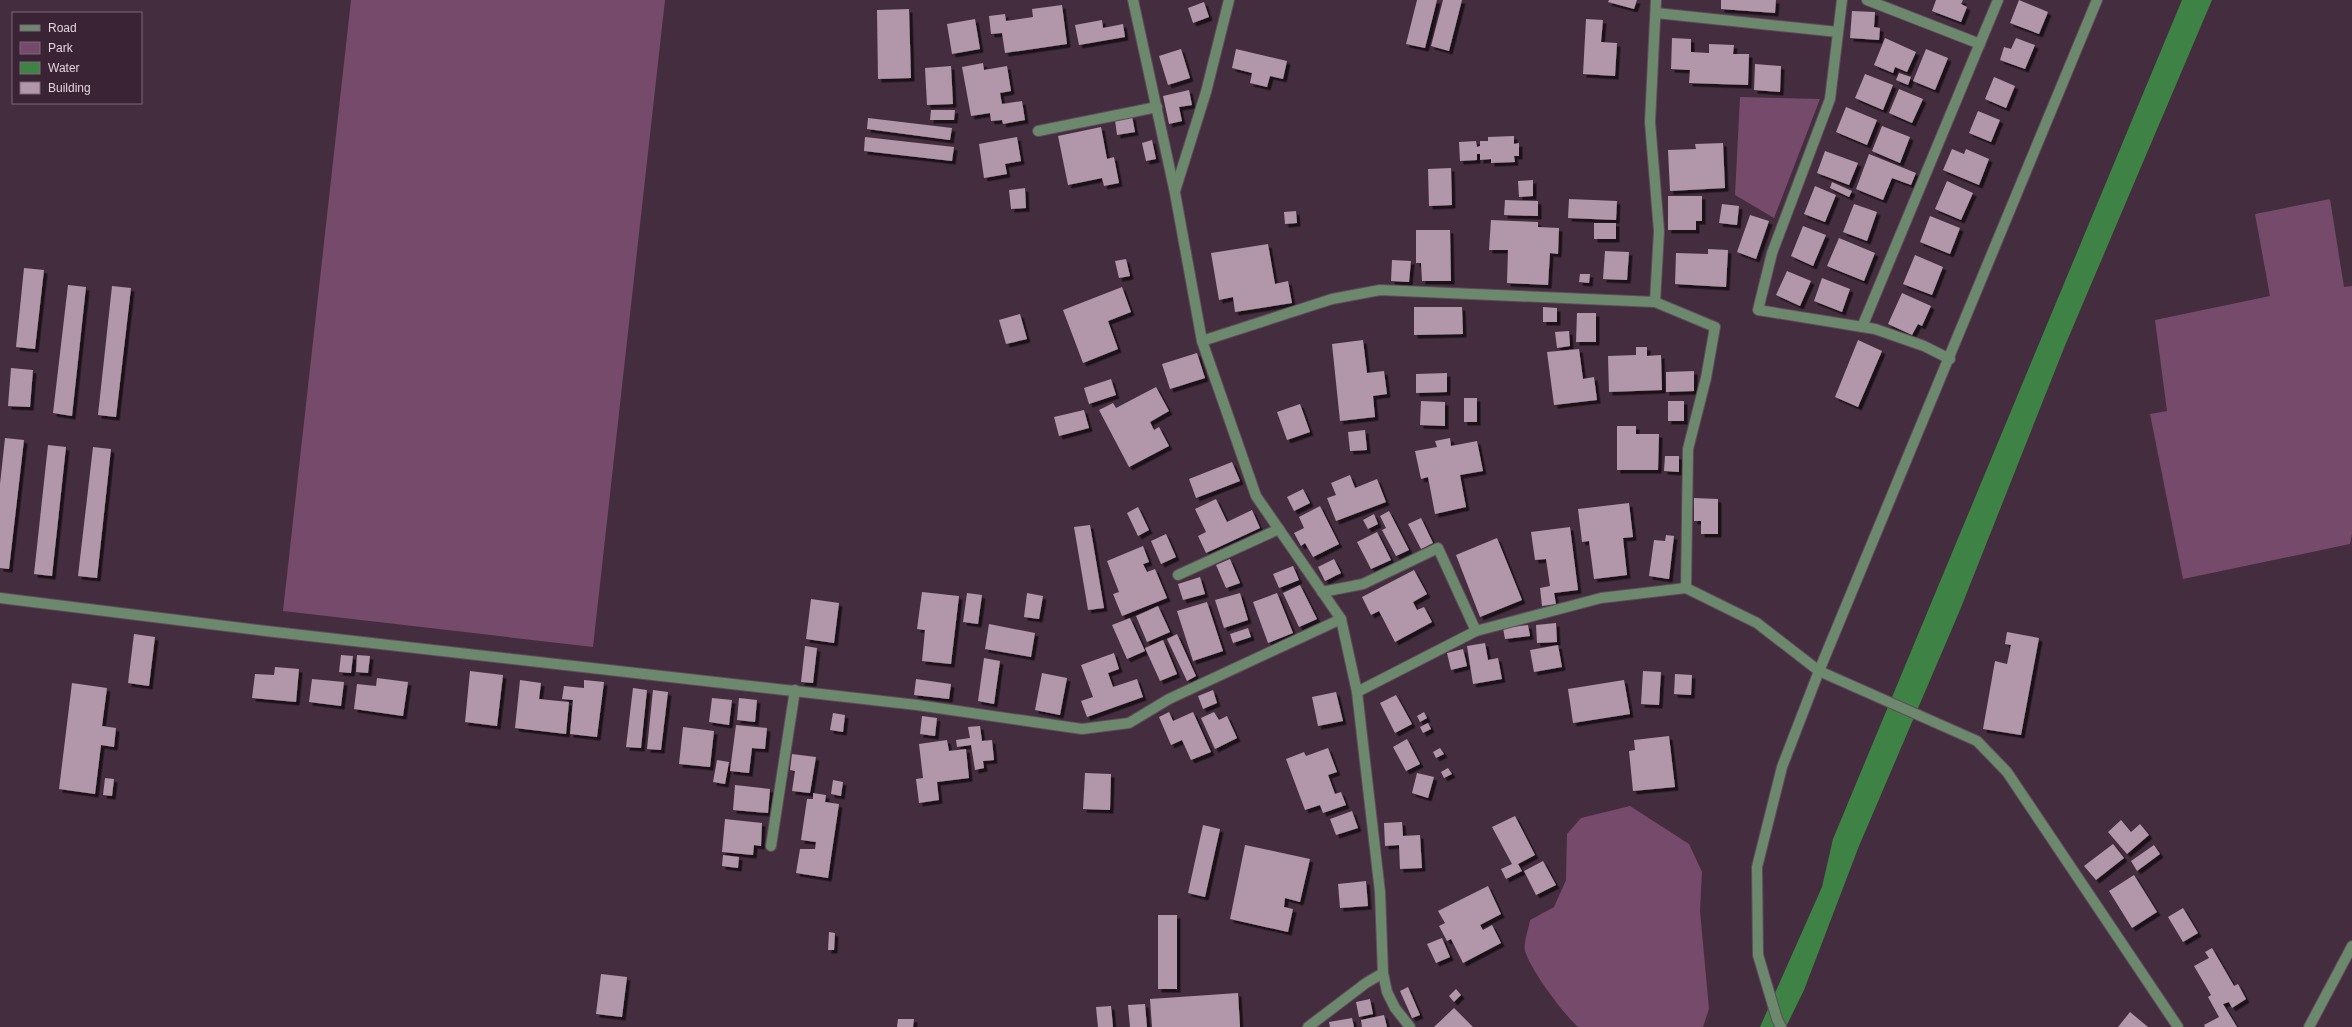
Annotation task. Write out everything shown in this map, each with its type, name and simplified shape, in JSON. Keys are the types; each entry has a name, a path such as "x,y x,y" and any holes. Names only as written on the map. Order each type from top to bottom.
{"street":[{"path":"1133,0 1175,193 1202,341 1256,496 1341,620 1357,692 1380,892 1383,973 1387,992 1395,1008 1410,1027"},
{"path":"1175,193 1206,92 1229,0"},
{"path":"1655,302 1659,231 1650,122 1656,0"},
{"path":"1842,0 1830,99 1772,253 1758,310 1875,329 1924,346 1950,359"},
{"path":"1867,0 1980,44"},
{"path":"1862,327 1998,0"},
{"path":"1781,1027 1777,1019 1758,955 1757,867 1782,767 1819,671 1950,359 2097,0"},
{"path":"1656,13 1838,32"},
{"path":"1038,131 1157,107"},
{"path":"1202,341 1332,299 1380,290 1655,302 1715,327 1706,378 1688,449 1686,588"},
{"path":"1178,575 1279,529"},
{"path":"1322,592 1363,584 1438,548 1476,632"},
{"path":"1357,692 1476,632 1601,598 1686,588 1757,623 1819,671 1977,741 2007,772 2178,1027"},
{"path":"0,598 266,631 794,690 917,705 1082,729 1129,723 1169,699 1341,620"},
{"path":"771,846 794,690"},
{"path":"2309,1027 2352,946"},
{"path":"1308,1027 1366,983 1383,973"}],"green space":[{"path":"351,0 665,0 593,647 283,611"},
{"path":"1740,97 1820,99 1774,218 1735,195"},
{"path":"2330,199 2344,287 2352,286 2352,534 2350,544 2183,579 2150,414 2167,411 2155,320 2270,296 2255,214"},
{"path":"1630,806 1689,844 1702,872 1700,911 1709,1009 1703,1027 1578,1027 1548,991 1534,970 1525,951 1525,940 1530,920 1554,907 1566,880 1567,834 1581,818"}],"water":[{"path":"2182,0 2212,0 2064,348 1960,610 1859,846 1804,990 1786,1027 1760,1027 1822,887 1833,839"}],"building":[{"path":"1417,0 1437,0 1425,48 1406,44"},
{"path":"1443,0 1462,0 1449,51 1431,46"},
{"path":"1609,0 1637,0 1634,9 1608,2"},
{"path":"1721,0 1776,0 1775,13 1721,9"},
{"path":"1936,0 1963,0 1961,4 1967,7 1961,22 1932,11"},
{"path":"2019,0 2048,12 2039,34 2010,23"},
{"path":"1204,2 1209,17 1193,23 1188,8"},
{"path":"1062,5 1067,44 1005,53 1002,33 991,34 989,16 1005,14 1006,21 1033,17 1032,9"},
{"path":"909,9 911,78 878,79 877,10"},
{"path":"1852,11 1875,12 1874,27 1880,28 1879,40 1850,38"},
{"path":"975,19 980,49 952,54 947,24"},
{"path":"1586,19 1603,20 1601,42 1617,43 1615,76 1583,74"},
{"path":"1102,20 1103,28 1123,24 1125,37 1079,45 1075,25"},
{"path":"1672,38 1691,39 1691,52 1709,53 1709,44 1734,45 1733,54 1749,54 1748,85 1689,83 1690,70 1671,69"},
{"path":"1885,38 1916,52 1907,72 1895,67 1893,73 1874,65"},
{"path":"2016,38 2035,45 2025,69 2000,60 2004,47 2011,49"},
{"path":"1181,49 1190,78 1168,85 1159,56"},
{"path":"1236,49 1287,61 1283,79 1270,76 1267,87 1250,83 1252,73 1232,68"},
{"path":"1926,49 1948,58 1935,90 1913,81"},
{"path":"983,63 984,70 1007,66 1011,91 1000,93 1002,104 1022,101 1025,120 1003,124 1002,120 991,121 990,113 971,116 962,67"},
{"path":"1755,64 1781,66 1780,92 1754,90"},
{"path":"951,66 953,104 927,105 925,68"},
{"path":"1899,73 1911,77 1908,85 1896,80"},
{"path":"1865,74 1893,85 1883,110 1855,98"},
{"path":"1994,77 2015,86 2006,108 1985,99"},
{"path":"1899,89 1923,99 1912,123 1889,113"},
{"path":"1189,90 1192,105 1179,107 1182,121 1169,124 1163,96"},
{"path":"1846,107 1877,120 1867,145 1836,132"},
{"path":"931,110 955,110 954,120 930,120"},
{"path":"1978,111 2000,120 1991,142 1969,133"},
{"path":"1132,116 1135,132 1117,135 1115,120"},
{"path":"868,118 952,128 950,140 867,129"},
{"path":"1882,126 1910,137 1900,163 1872,151"},
{"path":"1101,127 1107,159 1114,157 1119,183 1104,186 1102,178 1068,185 1058,136"},
{"path":"1514,136 1514,144 1519,143 1519,156 1514,156 1515,162 1491,163 1491,159 1480,160 1480,154 1477,154 1477,160 1460,161 1459,142 1476,141 1477,147 1480,146 1480,141 1488,141 1488,137"},
{"path":"865,137 954,147 952,161 864,151"},
{"path":"1017,137 1021,161 1005,164 1007,174 984,178 979,144"},
{"path":"1152,140 1156,159 1146,161 1142,143"},
{"path":"1723,143 1725,188 1670,191 1668,150 1696,149 1695,144"},
{"path":"1952,149 1964,154 1966,149 1989,159 1979,185 1943,170"},
{"path":"1825,151 1858,163 1849,185 1817,173"},
{"path":"1869,154 1916,173 1911,185 1892,178 1883,200 1856,189"},
{"path":"1451,168 1452,205 1429,206 1428,169"},
{"path":"1533,180 1533,196 1519,197 1518,181"},
{"path":"1947,181 1973,193 1961,220 1935,209"},
{"path":"1832,182 1852,191 1849,197 1830,188"},
{"path":"1815,186 1836,195 1825,222 1804,214"},
{"path":"1025,188 1026,208 1011,209 1009,190"},
{"path":"1668,196 1702,196 1702,221 1696,221 1696,230 1668,230"},
{"path":"1569,199 1617,201 1616,220 1568,218"},
{"path":"1505,200 1538,201 1538,216 1504,215"},
{"path":"1722,204 1739,206 1737,225 1719,223"},
{"path":"1854,204 1877,212 1867,241 1843,232"},
{"path":"1296,211 1297,223 1285,224 1284,212"},
{"path":"1750,215 1769,221 1756,259 1737,252"},
{"path":"1930,216 1960,228 1950,254 1920,242"},
{"path":"1491,220 1538,222 1538,227 1559,228 1558,254 1550,253 1548,285 1507,283 1508,250 1489,250"},
{"path":"1594,223 1616,223 1616,239 1594,239"},
{"path":"1803,226 1826,235 1813,266 1791,256"},
{"path":"1416,230 1450,230 1451,281 1422,281 1421,263 1416,263"},
{"path":"1839,238 1875,253 1864,281 1827,266"},
{"path":"1268,244 1275,284 1288,281 1292,303 1235,312 1233,297 1219,300 1211,253"},
{"path":"1708,249 1728,250 1726,287 1675,284 1676,253 1708,254"},
{"path":"1605,251 1629,252 1627,280 1603,279"},
{"path":"1915,255 1943,267 1932,295 1903,284"},
{"path":"1126,259 1130,276 1119,278 1115,261"},
{"path":"1392,260 1411,261 1409,282 1391,281"},
{"path":"24,268 44,270 35,349 16,347"},
{"path":"1787,271 1811,281 1800,306 1776,295"},
{"path":"1580,274 1590,274 1589,283 1579,282"},
{"path":"1822,278 1850,289 1842,312 1814,301"},
{"path":"68,285 86,287 72,416 53,413"},
{"path":"112,286 131,288 116,417 98,415"},
{"path":"1122,287 1131,312 1108,321 1118,349 1083,363 1063,310"},
{"path":"1902,293 1931,306 1922,326 1918,324 1912,335 1888,324"},
{"path":"1414,307 1462,307 1463,334 1414,335"},
{"path":"1543,307 1557,308 1557,322 1543,322"},
{"path":"1577,313 1596,313 1596,342 1576,342"},
{"path":"1020,314 1027,339 1006,344 999,320"},
{"path":"1569,331 1570,346 1557,348 1555,332"},
{"path":"1363,340 1367,373 1384,371 1387,394 1373,396 1375,417 1340,421 1332,344"},
{"path":"1858,340 1882,351 1858,407 1835,397"},
{"path":"1636,347 1647,347 1647,356 1661,355 1662,390 1609,392 1608,356 1636,355"},
{"path":"1579,349 1583,379 1594,377 1597,400 1554,405 1547,352"},
{"path":"1197,353 1205,378 1170,389 1162,364"},
{"path":"11,368 33,370 30,407 8,406"},
{"path":"1694,371 1694,391 1666,392 1666,372"},
{"path":"1447,373 1447,392 1416,393 1416,374"},
{"path":"1111,379 1116,395 1089,404 1084,388"},
{"path":"1156,387 1169,411 1150,422 1154,430 1159,427 1169,446 1129,467 1099,410 1113,403 1116,408"},
{"path":"1464,398 1477,398 1477,422 1464,422"},
{"path":"1421,401 1445,402 1445,426 1420,425"},
{"path":"1668,401 1684,401 1684,421 1668,421"},
{"path":"1300,404 1310,432 1287,440 1277,412"},
{"path":"1084,410 1089,428 1059,436 1054,417"},
{"path":"1617,426 1636,426 1636,434 1659,434 1658,470 1617,470"},
{"path":"1365,430 1367,450 1350,451 1348,432"},
{"path":"5,438 24,440 9,569 0,568 0,484"},
{"path":"1450,438 1451,446 1477,441 1483,471 1460,475 1466,507 1435,514 1428,477 1421,479 1415,451 1437,447 1435,441"},
{"path":"48,445 66,447 52,576 34,574"},
{"path":"93,447 111,449 97,578 78,576"},
{"path":"1665,456 1679,456 1679,472 1664,471"},
{"path":"1232,462 1240,481 1196,498 1189,479"},
{"path":"1350,475 1355,488 1377,479 1386,502 1336,521 1327,498 1336,495 1331,483"},
{"path":"1303,489 1310,503 1294,511 1287,497"},
{"path":"1694,498 1718,499 1718,534 1701,534 1701,521 1694,521"},
{"path":"1216,499 1227,522 1252,510 1260,528 1206,553 1198,536 1206,532 1195,509"},
{"path":"1629,503 1633,537 1623,538 1627,575 1594,579 1589,541 1582,542 1578,509"},
{"path":"1320,506 1339,544 1313,557 1305,543 1301,546 1294,533 1304,528 1299,517"},
{"path":"1138,507 1149,530 1138,536 1127,513"},
{"path":"1389,511 1409,550 1396,556 1382,530 1386,528 1380,516"},
{"path":"1374,514 1378,524 1368,529 1363,520"},
{"path":"1421,518 1433,543 1421,549 1408,524"},
{"path":"1090,525 1104,608 1088,610 1074,527"},
{"path":"1570,527 1578,590 1554,593 1556,604 1542,606 1540,588 1550,586 1546,559 1535,560 1531,532"},
{"path":"1377,532 1391,560 1371,569 1357,542"},
{"path":"1166,534 1176,557 1161,564 1151,541"},
{"path":"1666,535 1674,536 1669,579 1649,576 1654,540 1665,541"},
{"path":"1497,538 1522,600 1480,617 1456,555"},
{"path":"1143,546 1149,562 1143,564 1147,572 1155,569 1167,598 1122,616 1113,594 1119,592 1107,561"},
{"path":"1230,559 1240,583 1226,588 1216,565"},
{"path":"1334,559 1341,573 1325,581 1318,567"},
{"path":"1293,566 1299,580 1279,588 1273,574"},
{"path":"1414,570 1427,594 1413,602 1417,610 1424,607 1432,622 1395,642 1379,611 1371,615 1362,597"},
{"path":"1200,577 1205,594 1183,600 1178,584"},
{"path":"1300,585 1317,619 1299,627 1283,593"},
{"path":"922,592 959,596 951,664 922,661 925,630 917,629"},
{"path":"967,593 982,595 978,624 963,622"},
{"path":"1027,593 1043,596 1039,619 1024,617"},
{"path":"1240,593 1248,620 1224,628 1215,600"},
{"path":"1277,593 1293,633 1268,643 1253,602"},
{"path":"811,599 839,603 834,643 806,639"},
{"path":"1207,602 1223,651 1193,661 1177,611"},
{"path":"1158,606 1170,632 1147,642 1136,616"},
{"path":"1130,618 1145,651 1127,659 1112,625"},
{"path":"1556,623 1557,642 1537,643 1536,625"},
{"path":"989,624 1035,633 1031,657 985,649"},
{"path":"1528,625 1530,636 1505,639 1503,628"},
{"path":"1248,628 1251,637 1233,643 1230,634"},
{"path":"2007,632 2039,638 2021,735 1983,729 1995,661 2007,664 2011,645 2005,644"},
{"path":"134,634 155,637 149,686 128,683"},
{"path":"1177,634 1196,676 1187,681 1167,639"},
{"path":"1163,640 1177,674 1160,681 1145,648"},
{"path":"1485,643 1488,660 1498,658 1502,679 1473,684 1467,646"},
{"path":"1558,645 1562,667 1534,672 1530,650"},
{"path":"805,646 817,648 813,683 801,682"},
{"path":"1463,649 1467,666 1451,670 1447,653"},
{"path":"1114,653 1119,669 1108,673 1113,687 1137,679 1143,697 1087,717 1081,701 1093,697 1081,665"},
{"path":"341,655 353,656 351,673 339,672"},
{"path":"357,655 370,656 368,673 356,672"},
{"path":"984,658 1000,661 994,704 978,701"},
{"path":"275,667 299,669 296,702 252,698 255,674 274,675"},
{"path":"470,671 503,675 497,726 465,722"},
{"path":"1643,671 1661,672 1659,705 1641,704"},
{"path":"1042,673 1067,678 1060,715 1035,710"},
{"path":"1675,674 1692,675 1691,695 1674,694"},
{"path":"377,678 408,682 403,716 354,709 357,684 376,686"},
{"path":"312,679 344,682 341,706 309,702"},
{"path":"916,679 951,684 949,699 914,695"},
{"path":"520,680 541,683 539,699 569,702 566,734 515,728"},
{"path":"584,680 604,682 597,737 570,734 573,700 562,699 564,686 584,688"},
{"path":"1624,680 1630,714 1573,723 1568,689"},
{"path":"72,683 107,688 102,726 116,728 114,747 101,745 95,794 59,789"},
{"path":"633,688 647,690 641,748 626,747"},
{"path":"653,690 668,692 661,750 647,749"},
{"path":"1213,690 1217,703 1203,709 1198,696"},
{"path":"1336,692 1343,721 1318,726 1312,697"},
{"path":"1396,695 1412,724 1395,733 1380,703"},
{"path":"712,698 732,700 729,725 709,722"},
{"path":"739,698 757,700 755,722 737,720"},
{"path":"1169,712 1173,721 1193,712 1211,752 1191,760 1182,740 1171,745 1159,717"},
{"path":"1214,712 1219,720 1227,716 1237,738 1215,749 1201,718"},
{"path":"1424,712 1427,718 1420,722 1417,716"},
{"path":"833,713 845,715 843,732 830,730"},
{"path":"922,716 937,718 935,736 920,734"},
{"path":"1428,723 1431,729 1423,733 1420,727"},
{"path":"736,725 767,728 765,749 752,748 749,773 730,771"},
{"path":"980,726 982,741 992,740 994,760 983,761 984,768 975,770 971,745 957,747 956,740 970,738 968,727"},
{"path":"683,727 714,731 710,767 679,764"},
{"path":"1669,736 1675,787 1633,791 1629,751 1635,750 1634,740"},
{"path":"1407,739 1420,764 1406,771 1393,747"},
{"path":"947,740 949,751 966,749 969,778 937,782 939,800 919,803 916,779 923,778 919,744"},
{"path":"1328,748 1337,772 1328,775 1335,794 1341,792 1346,805 1323,813 1320,805 1305,810 1286,759 1304,752 1306,756"},
{"path":"1440,748 1444,754 1436,758 1433,752"},
{"path":"792,754 816,757 810,793 792,791 795,771 790,770"},
{"path":"717,760 729,762 725,784 713,782"},
{"path":"1448,768 1452,774 1444,778 1441,772"},
{"path":"1085,773 1111,774 1110,810 1083,809"},
{"path":"1417,773 1434,777 1428,798 1412,793"},
{"path":"105,778 114,779 112,796 103,795"},
{"path":"833,780 843,782 841,796 831,794"},
{"path":"735,785 770,789 768,813 733,810"},
{"path":"813,793 826,795 825,802 839,804 828,878 796,873 800,849 815,849 816,842 801,840 807,799 813,799"},
{"path":"1352,811 1358,828 1336,835 1330,819"},
{"path":"1515,816 1535,855 1518,864 1522,871 1506,879 1501,869 1512,864 1492,827"},
{"path":"725,819 762,823 761,846 754,845 753,855 722,852"},
{"path":"2121,820 2131,832 2140,824 2149,835 2127,854 2108,832"},
{"path":"1402,822 1403,836 1420,835 1422,868 1400,869 1399,845 1385,846 1384,823"},
{"path":"1203,825 1220,829 1205,897 1188,893"},
{"path":"2113,844 2124,858 2096,880 2084,866"},
{"path":"1245,845 1310,859 1300,902 1285,898 1284,907 1293,909 1288,932 1230,919"},
{"path":"2154,845 2160,854 2137,871 2131,861"},
{"path":"723,855 739,857 738,868 722,866"},
{"path":"1543,861 1556,885 1536,895 1524,871"},
{"path":"2134,875 2157,912 2132,928 2109,891"},
{"path":"1366,881 1368,906 1340,908 1338,884"},
{"path":"1488,886 1501,914 1480,925 1483,930 1492,925 1501,943 1463,963 1451,939 1447,941 1439,926 1445,923 1438,911"},
{"path":"2183,908 2198,933 2183,942 2168,917"},
{"path":"1158,915 1177,915 1177,989 1158,989"},
{"path":"829,932 835,933 834,950 828,950"},
{"path":"1442,938 1450,957 1436,963 1427,944"},
{"path":"2212,948 2234,986 2238,984 2246,999 2232,1008 2229,1002 2223,1004 2237,1027 2205,1027 2204,1025 2219,1017 2208,997 2211,995 2194,966 2209,958 2205,952"},
{"path":"601,974 627,977 622,1017 596,1014"},
{"path":"1408,987 1420,1015 1412,1018 1400,991"},
{"path":"1456,989 1461,995 1454,1002 1449,996"},
{"path":"1238,993 1240,1027 1152,1027 1150,999"},
{"path":"1370,999 1373,1014 1359,1017 1356,1002"},
{"path":"1145,1004 1147,1027 1130,1027 1128,1005"},
{"path":"1111,1006 1113,1027 1098,1027 1096,1007"},
{"path":"1454,1008 1473,1027 1434,1027"},
{"path":"2130,1012 2148,1027 2118,1027"},
{"path":"1384,1015 1387,1027 1362,1027 1361,1020"},
{"path":"1352,1018 1354,1027 1330,1027 1329,1022"},
{"path":"898,1019 914,1019 913,1027 897,1027"}]}
